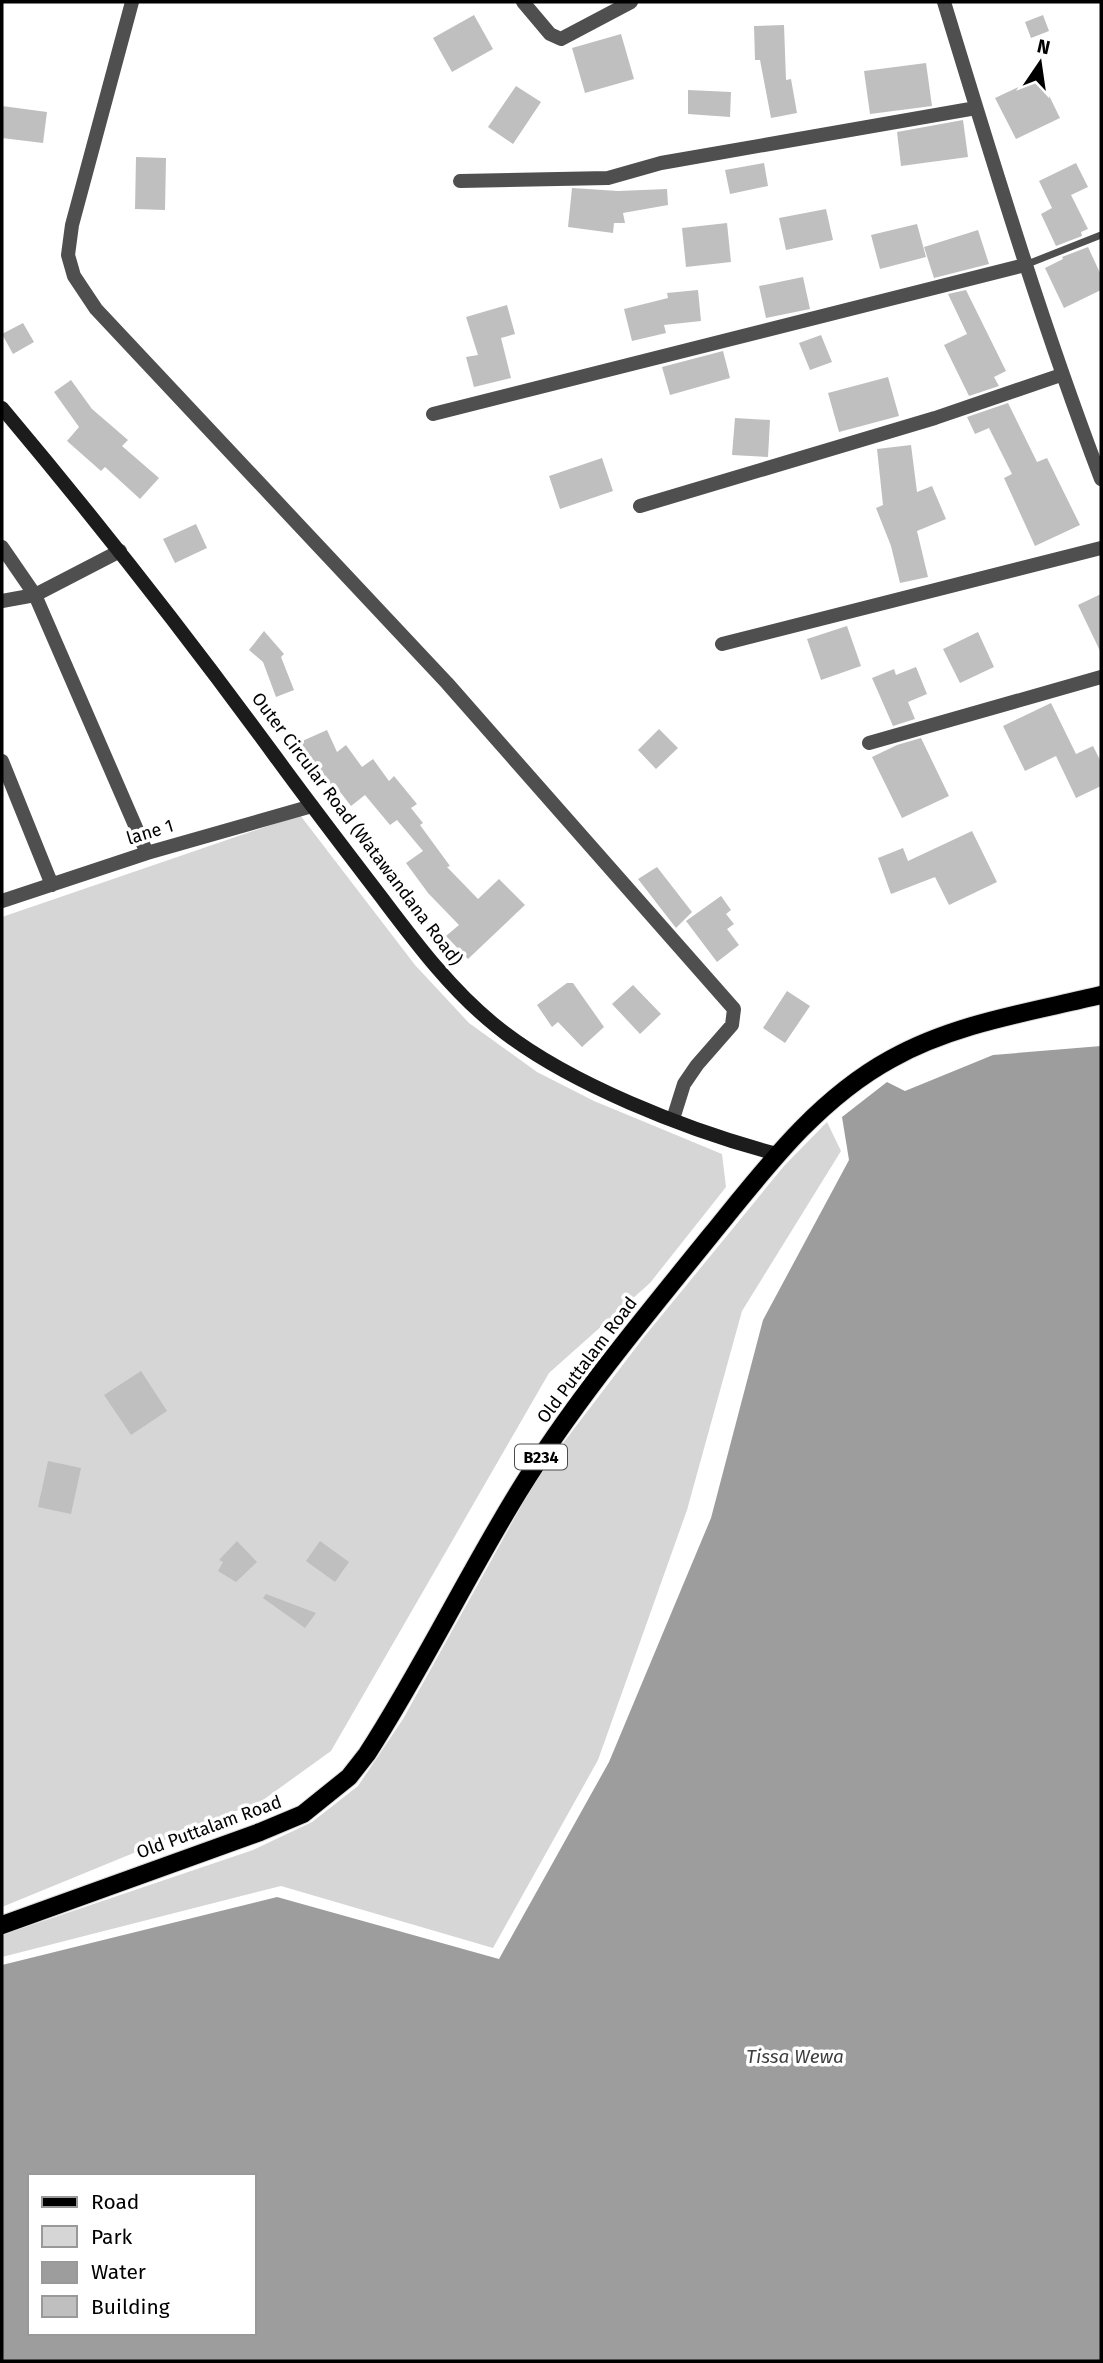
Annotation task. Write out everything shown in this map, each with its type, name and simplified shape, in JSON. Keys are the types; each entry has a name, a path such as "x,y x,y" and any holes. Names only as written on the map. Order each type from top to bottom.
{"main road":[{"name":"Outer Circular Road (Watawandana Road)","path":"2,408 195,647 312,806 429,958 484,1016 525,1047 563,1069 673,1119 777,1154"},
{"name":"Old Puttalam Road","path":"2,1925 303,1814 349,1777 387,1723 519,1492 577,1404 777,1154 839,1094 869,1072 915,1046 983,1024 1101,995"}],"street":[{"path":"132,2 72,225 68,254 75,276 96,309 447,683 734,1009 732,1025 696,1065 684,1084 673,1119"},
{"path":"523,2 550,34 561,38 631,2"},
{"path":"944,2 1025,265 1061,374 1101,478"},
{"path":"460,181 608,178 661,163 976,108"},
{"path":"433,414 1025,265"},
{"path":"640,506 935,418 1061,374"},
{"path":"2,547 36,594 147,853"},
{"path":"722,644 1101,548"},
{"path":"2,601 36,594 120,551"},
{"path":"869,743 1101,677"},
{"path":"2,761 52,885"},
{"name":"lane 1","path":"2,901 147,853 312,806"}],"lane":[{"path":"1025,265 1101,235"}],"green space":[{"path":"300,815 415,965 469,1023 537,1072 594,1101 722,1154 726,1187 650,1283 549,1373 331,1751 263,1800 2,1907 2,917"},
{"path":"827,1122 841,1151 742,1311 687,1510 598,1760 493,1948 281,1886 2,1957 2,1935 253,1850 312,1822 358,1786 403,1719 538,1476 644,1337 784,1166"}],"water":[{"name":"Tissa Wewa","path":"1101,1046 1101,2361 2,2361 2,1965 277,1897 499,1959 609,1762 711,1518 763,1320 849,1160 842,1117 887,1082 905,1091 993,1055"}],"building":[{"path":"474,15 493,49 452,72 433,38"},
{"path":"1043,15 1049,31 1031,38 1025,22"},
{"path":"784,25 786,80 791,79 797,113 771,118 760,60 755,60 754,26"},
{"path":"621,34 634,79 585,93 572,48"},
{"path":"926,63 932,106 870,114 864,71"},
{"path":"1040,77 1060,118 1016,139 995,98"},
{"path":"516,86 541,102 513,144 488,127"},
{"path":"688,90 731,92 730,117 688,114"},
{"path":"2,106 47,112 43,143 2,138"},
{"path":"963,120 968,157 901,166 897,132"},
{"path":"136,157 166,158 165,210 135,209"},
{"path":"764,163 768,186 730,194 725,170"},
{"path":"1076,163 1088,187 1071,195 1088,229 1081,232 1082,236 1056,246 1041,214 1052,208 1039,181"},
{"path":"572,188 618,191 667,189 668,205 623,213 625,223 614,223 613,233 568,227"},
{"path":"826,209 833,240 786,250 779,218"},
{"path":"727,223 731,262 686,267 682,228"},
{"path":"917,224 926,257 880,269 871,235"},
{"path":"978,230 989,264 934,278 924,247"},
{"path":"1088,247 1101,275 1101,290 1064,308 1045,268 1063,259 1062,257"},
{"path":"803,277 810,309 766,318 759,286"},
{"path":"698,290 701,321 664,325 666,333 632,341 624,309 668,298 667,293"},
{"path":"966,290 1006,371 994,377 999,386 969,396 944,345 967,334 948,294"},
{"path":"507,305 515,334 501,338 511,378 474,387 466,357 478,355 466,317"},
{"path":"23,323 34,342 13,354 2,334"},
{"path":"821,335 832,362 810,370 799,343"},
{"path":"723,351 730,378 670,395 662,367"},
{"path":"888,377 899,416 839,432 828,393"},
{"path":"71,380 92,409 128,440 122,446 159,478 140,499 105,467 101,471 67,441 79,427 54,392"},
{"path":"1008,403 1037,462 1047,458 1080,525 1035,546 1004,478 1012,474 989,428 975,434 967,417"},
{"path":"735,418 770,420 768,457 732,455"},
{"path":"911,445 917,492 932,486 946,519 917,531 928,577 900,583 891,546 876,508 883,505 877,449"},
{"path":"602,458 613,491 560,509 549,476"},
{"path":"196,524 207,548 175,563 163,539"},
{"path":"1101,594 1101,653 1078,605"},
{"path":"847,626 861,666 821,680 807,639"},
{"path":"264,631 284,654 281,657 294,690 276,697 263,662 249,650"},
{"path":"978,632 994,667 960,683 943,649"},
{"path":"916,667 927,694 908,702 915,719 893,726 872,678 894,669 896,675"},
{"path":"1051,703 1076,754 1093,746 1101,762 1101,786 1076,798 1056,756 1025,771 1003,726"},
{"path":"659,729 678,748 656,769 638,750"},
{"path":"327,730 337,752 346,745 362,767 373,759 389,781 394,776 417,804 411,808 450,866 447,867 478,899 499,879 525,905 468,959 446,936 459,925 428,893 406,863 423,851 397,820 390,825 365,795 351,806 334,784 330,786 304,753 300,742"},
{"path":"921,738 949,796 902,818 872,757 897,745"},
{"path":"972,831 997,882 949,905 935,877 891,894 878,858 903,848 908,861"},
{"path":"657,867 692,912 676,928 638,879"},
{"path":"721,896 731,910 726,914 734,924 727,929 739,945 717,962 686,921"},
{"path":"567,983 573,983 604,1027 582,1047 558,1022 552,1027 537,1005"},
{"path":"633,985 661,1014 640,1034 612,1004"},
{"path":"787,991 810,1006 785,1043 763,1028"},
{"path":"141,1371 167,1411 131,1435 104,1395"},
{"path":"48,1461 81,1468 71,1514 38,1507"},
{"path":"237,1541 257,1562 236,1582 218,1571 223,1562 219,1560"},
{"path":"320,1541 349,1562 335,1582 306,1561"},
{"path":"266,1594 316,1613 305,1628 263,1598"}]}
